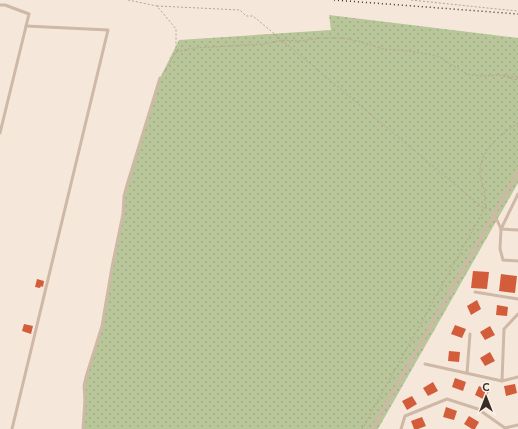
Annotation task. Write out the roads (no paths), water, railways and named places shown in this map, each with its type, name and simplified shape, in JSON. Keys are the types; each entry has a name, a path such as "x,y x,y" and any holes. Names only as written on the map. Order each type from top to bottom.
{"lane":[{"path":"0,5 5,5 29,14 0,133"},
{"path":"12,429 108,30 26,26"},
{"path":"83,429 85,400 84,386 102,326 123,214 124,196 160,78"},
{"path":"372,429 518,172"},
{"path":"518,194 501,229 500,249 503,260 518,261"},
{"path":"492,217 497,220 501,229"},
{"path":"501,229 518,230"},
{"path":"475,292 518,299"},
{"path":"502,381 504,329 518,314"},
{"path":"467,373 470,334"},
{"path":"425,364 502,381 518,377"},
{"path":"401,429 405,416 447,399 478,409 505,428 518,425"}],"railway":[{"path":"334,0 518,14"}]}
